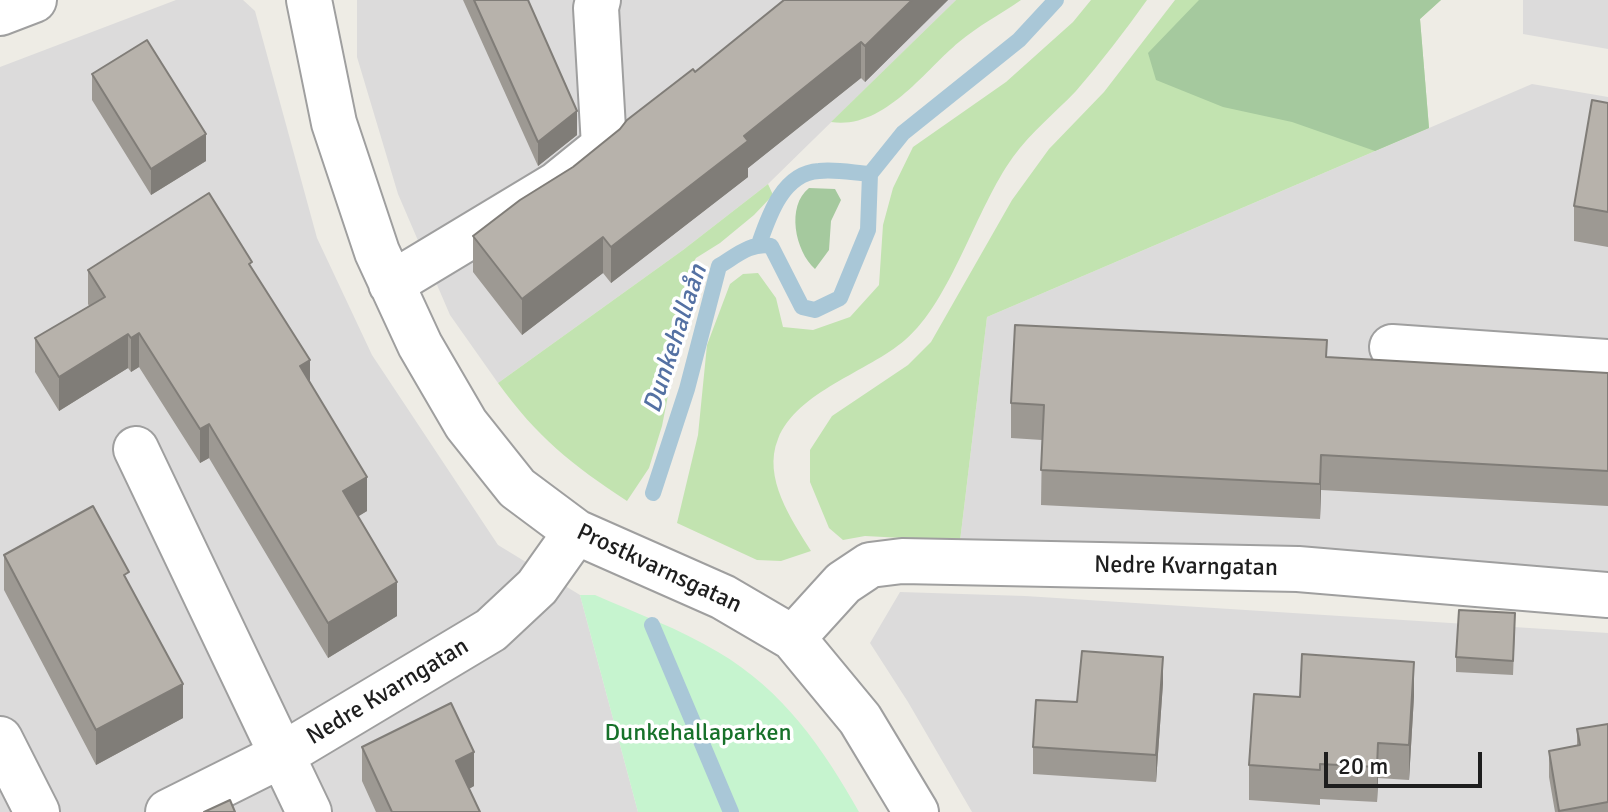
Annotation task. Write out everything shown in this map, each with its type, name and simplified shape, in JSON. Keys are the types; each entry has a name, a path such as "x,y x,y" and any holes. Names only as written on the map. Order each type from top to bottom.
{"street":[{"path":"0,13 34,0"},
{"name":"Prostkvarnsgatan","path":"309,0 334,123 377,252 420,345 466,424 517,488 576,532 723,597 793,638 860,719 916,812"},
{"path":"391,284 557,184 604,146 598,0"},
{"path":"1392,347 1608,362"},
{"path":"136,449 309,812"},
{"name":"Nedre Kvarngatan","path":"168,812 282,755 491,630 537,587 576,532"},
{"name":"Nedre Kvarngatan","path":"793,638 843,583 870,565 902,561 1298,569 1608,595"},
{"path":"0,739 37,812"}],"shaded area":[{"path":"176,0 243,0 255,11 317,238 372,355 498,545 580,595 638,812 0,812 0,67"},
{"path":"357,0 956,0 768,184 683,250 498,383 450,315 398,194 357,57"},
{"path":"1523,0 1608,0 1608,49 1523,34"},
{"path":"1532,84 1608,97 1608,579 960,541 987,317"},
{"path":"900,592 1025,596 1608,633 1608,812 972,812 870,643"}],"green space":[{"path":"956,0 1021,0 966,36 886,108 850,122 831,122"},
{"path":"1091,0 1147,0 1076,91 1013,157 950,278 921,323 890,351 817,395 787,422 778,439 774,454 776,483 788,512 811,551 781,561 757,560 677,523 698,435 707,345 730,284 743,274 758,273 776,298 783,327 813,330 850,317 879,285 883,225 893,188 913,147 1006,82 1073,22"},
{"path":"1175,0 1441,0 1420,19 1429,128 987,317 960,541 865,536 843,540 829,528 810,482 810,450 832,416 908,365 931,342 1012,200 1049,149 1104,92"},
{"path":"1199,0 1441,0 1420,19 1429,128 1375,151 1292,122 1223,107 1156,80 1148,53"},
{"path":"768,184 773,195 754,215 696,258 692,265 696,296 674,365 662,426 649,468 627,501 556,449 498,383 683,250"},
{"path":"809,188 835,189 841,200 831,221 829,250 815,269 802,251 796,228 797,206"},
{"name":"Dunkehallaparken","path":"580,595 595,595 658,622 741,667 782,702 799,722 831,765 859,812 638,812"}],"building":[{"path":"474,0 528,0 577,111 538,142"},
{"path":"784,0 912,0 865,46 861,42 744,136 748,141 611,247 603,237 522,299 473,236 520,200 573,167 627,120 693,69 695,72"},
{"path":"147,40 206,134 151,169 92,74"},
{"path":"1592,100 1608,103 1608,212 1574,206"},
{"path":"209,193 252,262 249,264 310,360 300,366 367,477 343,491 397,582 328,623 209,424 200,429 139,333 131,338 128,334 59,377 35,338 105,297 88,270"},
{"path":"1015,325 1327,340 1326,357 1608,373 1608,471 1321,455 1320,484 1041,470 1044,405 1011,403"},
{"path":"93,506 129,572 124,575 183,684 96,730 4,555"},
{"path":"1459,610 1515,613 1513,661 1456,657"},
{"path":"1082,651 1163,657 1156,755 1033,747 1036,700 1077,702"},
{"path":"1302,654 1414,662 1409,745 1378,743 1377,767 1320,764 1320,770 1249,765 1254,694 1300,697"},
{"path":"451,703 474,752 456,761 480,812 392,812 362,747"},
{"path":"1608,724 1608,802 1559,811 1549,751 1580,745 1577,729"},
{"path":"230,800 235,812 204,812"}],"waterway":[{"name":"Dunkehallaån","path":"653,493 687,389 719,266 750,248 771,246 802,307 815,310 840,298 868,230 870,174 903,133 1019,40 1056,0"},
{"path":"759,244 779,197 796,179 825,171 870,174"},
{"name":"Dunkehallaån","path":"652,625 731,812"}]}
